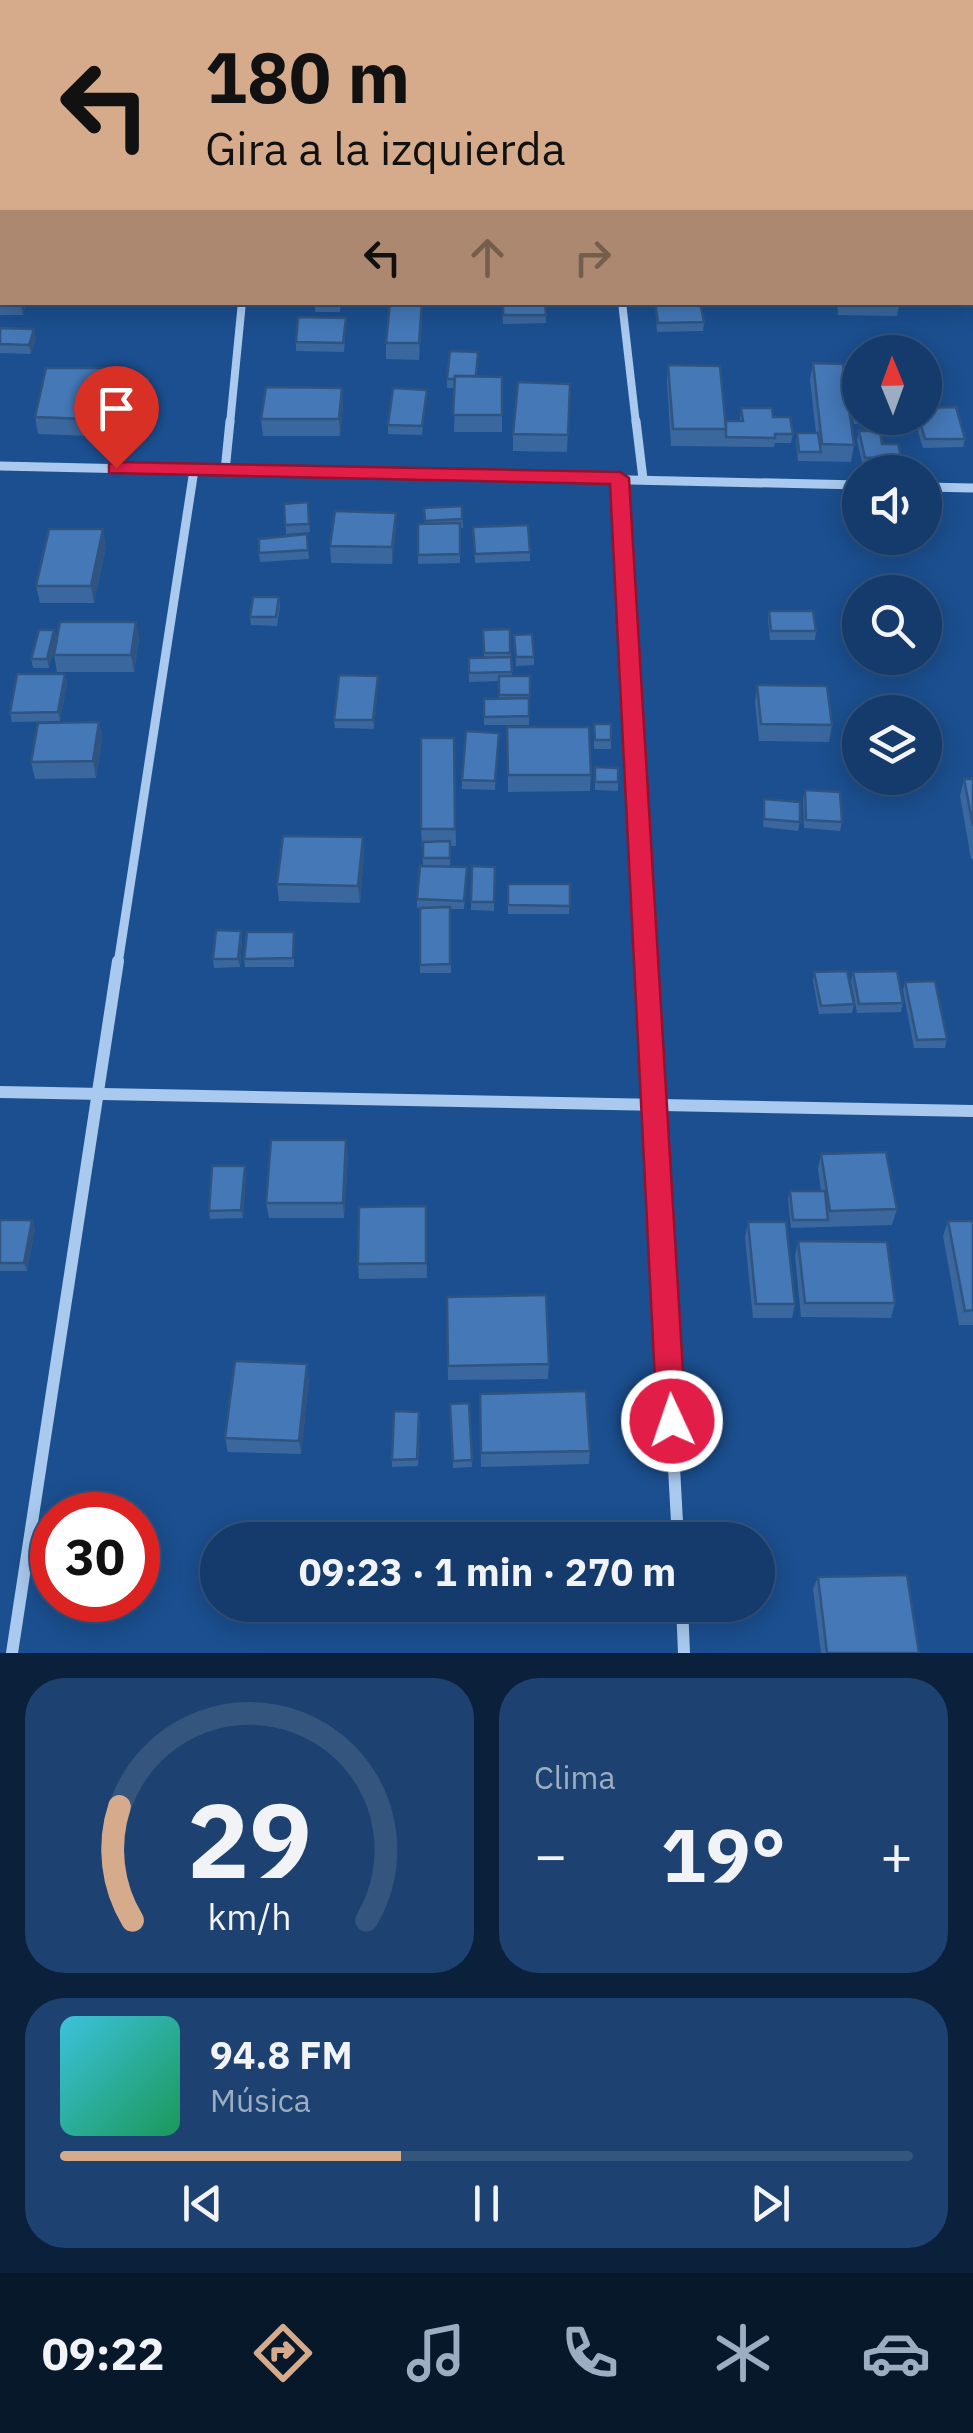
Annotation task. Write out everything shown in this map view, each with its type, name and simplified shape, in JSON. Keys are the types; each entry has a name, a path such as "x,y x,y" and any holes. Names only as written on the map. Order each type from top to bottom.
{"street":[{"path":"225,470 242,305"},
{"path":"622,305 644,479"},
{"path":"0,466 842,484"},
{"path":"12,1653 194,470"},
{"path":"620,478 677,1522"},
{"path":"942,487 973,488"},
{"path":"0,1092 973,1111"},
{"path":"683,1622 684,1653"}],"building":[{"path":"390,305 422,305 419,343 386,343"},
{"path":"503,305 545,305 546,315 503,315"},
{"path":"655,305 701,305 704,322 658,323"},
{"path":"298,317 346,318 343,343 296,342"},
{"path":"0,328 34,329 29,345 0,344"},
{"path":"450,351 478,352 476,376 447,379"},
{"path":"813,363 842,364 842,435 853,435 854,445 822,444"},
{"path":"668,365 720,366 726,429 673,429"},
{"path":"46,368 113,368 111,379 148,379 141,421 35,417"},
{"path":"455,376 502,377 502,415 453,415"},
{"path":"518,382 570,384 568,435 513,434"},
{"path":"266,387 342,388 339,419 261,419"},
{"path":"393,388 427,390 422,426 388,425"},
{"path":"942,407 956,407 965,439 925,439 924,435 942,435"},
{"path":"741,408 772,408 773,417 790,417 793,434 775,434 775,438 726,437 726,421 743,421"},
{"path":"797,433 818,433 821,452 799,452"},
{"path":"860,435 881,435 882,444 898,444 901,455 864,455"},
{"path":"308,502 309,524 285,525 284,504"},
{"path":"462,506 462,519 425,521 424,508"},
{"path":"335,511 396,513 392,547 330,546"},
{"path":"460,523 460,554 418,555 418,524"},
{"path":"528,525 530,552 475,554 473,527"},
{"path":"49,529 103,529 91,586 36,586"},
{"path":"307,534 308,550 259,553 259,539"},
{"path":"253,597 279,597 276,617 250,617"},
{"path":"769,611 813,611 816,631 771,631"},
{"path":"60,622 136,622 131,655 54,655"},
{"path":"510,629 510,653 484,653 483,630"},
{"path":"39,630 54,630 47,659 31,659"},
{"path":"532,634 534,657 516,657 514,635"},
{"path":"511,657 512,672 469,673 469,658"},
{"path":"17,674 65,674 58,712 10,713"},
{"path":"339,675 378,676 373,720 334,720"},
{"path":"499,676 530,676 530,695 499,695"},
{"path":"757,685 827,686 832,725 761,724"},
{"path":"529,698 529,716 484,717 484,699"},
{"path":"99,722 93,761 31,762 38,723"},
{"path":"594,724 611,724 611,740 595,740"},
{"path":"507,727 589,727 591,775 508,775"},
{"path":"466,731 499,733 495,781 462,780"},
{"path":"421,738 454,738 455,829 421,829"},
{"path":"595,767 618,768 618,782 595,782"},
{"path":"964,779 973,779 973,826"},
{"path":"805,790 840,792 842,822 806,820"},
{"path":"764,799 800,802 800,822 764,819"},
{"path":"283,836 363,837 358,886 277,884"},
{"path":"450,841 450,858 423,858 423,842"},
{"path":"420,866 467,867 464,901 417,899"},
{"path":"472,866 495,867 494,902 471,902"},
{"path":"508,884 570,884 570,906 508,905"},
{"path":"450,907 450,964 420,965 420,908"},
{"path":"216,930 241,931 238,959 213,959"},
{"path":"247,932 294,932 293,958 244,959"},
{"path":"847,971 854,1004 821,1006 814,972"},
{"path":"897,971 903,1003 859,1004 853,972"},
{"path":"935,981 947,1039 917,1040 905,982"},
{"path":"271,1140 346,1140 343,1203 266,1203"},
{"path":"886,1152 897,1209 830,1211 821,1154"},
{"path":"212,1166 245,1166 241,1210 209,1211"},
{"path":"790,1191 825,1191 828,1220 793,1220"},
{"path":"426,1206 426,1263 358,1264 359,1207"},
{"path":"0,1220 32,1220 24,1263 0,1263"},
{"path":"948,1221 973,1221 973,1310 965,1311"},
{"path":"748,1222 786,1222 795,1304 756,1304"},
{"path":"798,1241 887,1242 895,1303 805,1303"},
{"path":"546,1295 549,1364 448,1366 447,1297"},
{"path":"235,1361 307,1364 299,1441 225,1438"},
{"path":"586,1391 590,1451 481,1453 480,1394"},
{"path":"469,1403 472,1460 453,1461 450,1404"},
{"path":"394,1411 419,1412 417,1459 392,1460"},
{"path":"907,1575 919,1653 827,1653 818,1577"}],"route":[{"path":"116,468 620,478 672,1421"}]}
